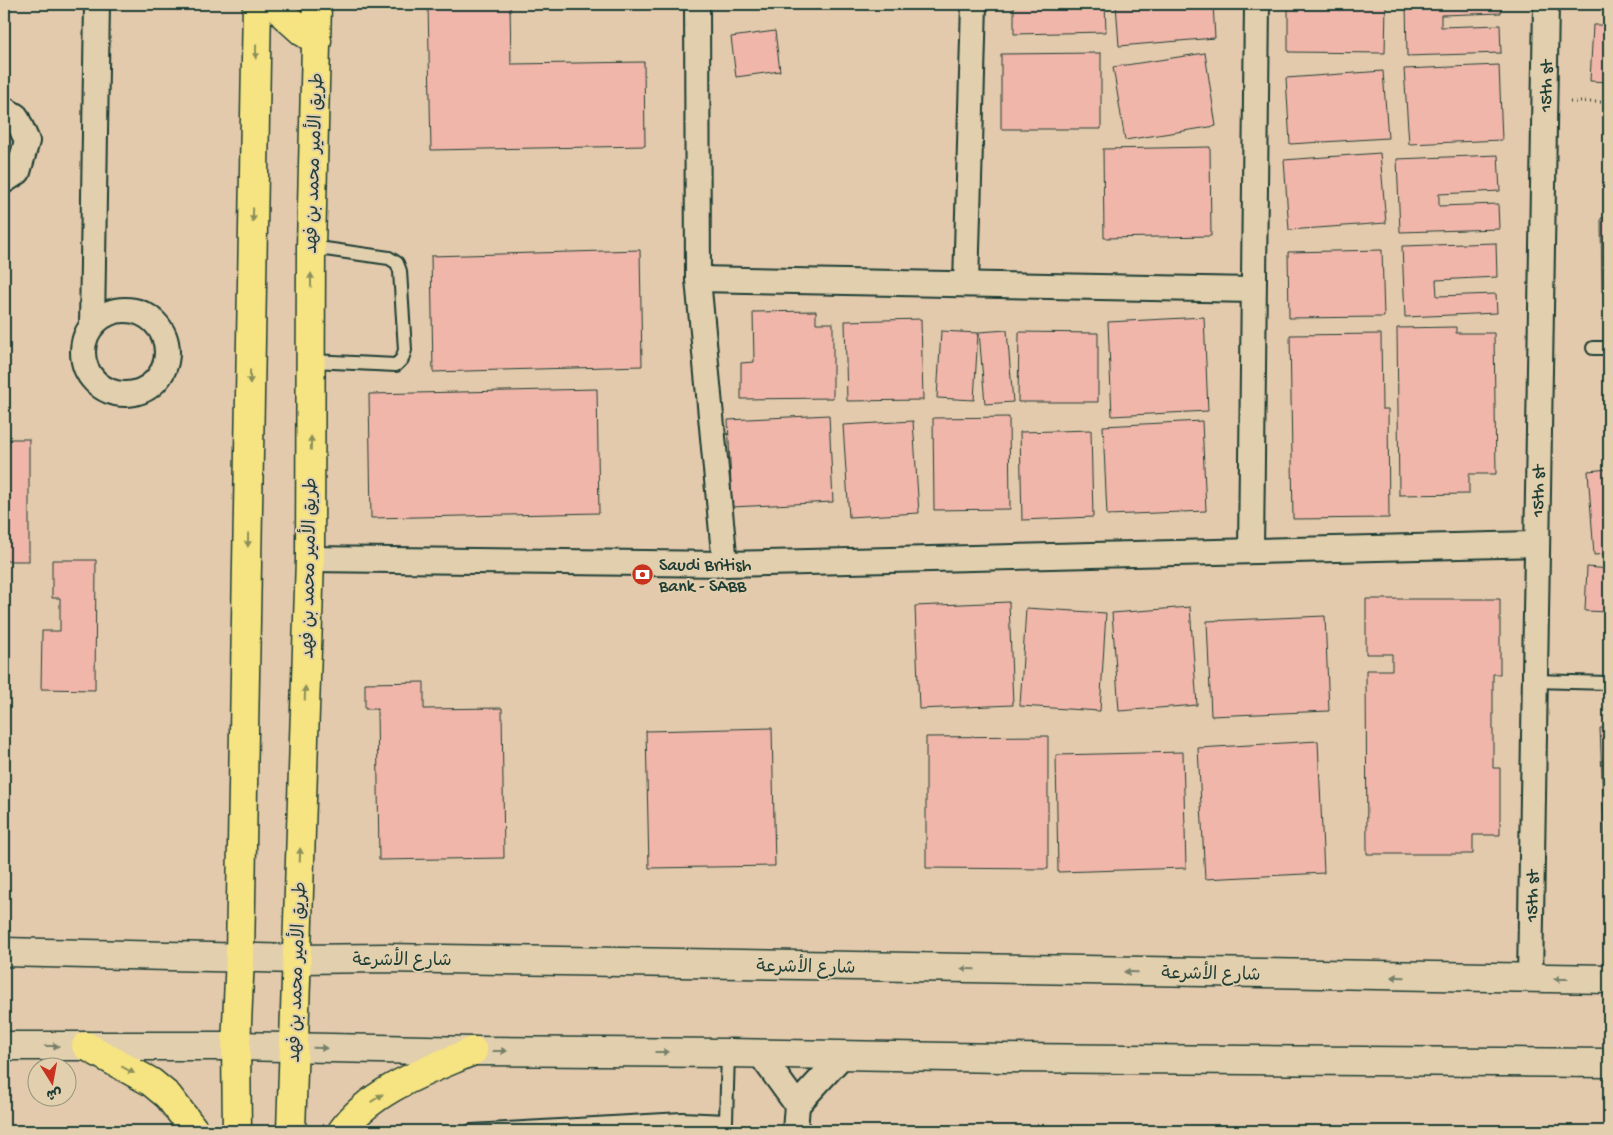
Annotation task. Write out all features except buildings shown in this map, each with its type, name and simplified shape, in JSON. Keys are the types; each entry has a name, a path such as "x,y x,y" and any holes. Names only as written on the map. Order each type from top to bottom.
{"highway":[{"path":"236,1131 236,1046 240,956 257,4"},
{"path":"279,4 284,15 303,32 317,41"},
{"name":"طريق الأمير محمد بن فهد","path":"291,1131 310,559 311,247 317,4"},
{"path":"86,1046 151,1082 168,1096 194,1131"},
{"path":"342,1131 365,1106 403,1082 473,1051"}],"street":[{"path":"92,326 98,4"},
{"path":"697,4 698,278 725,564"},
{"path":"966,284 974,4"},
{"path":"1250,551 1257,4"},
{"name":"15th st","path":"1530,979 1546,4"},
{"path":"4,109 16,116 27,141 18,172 4,181"},
{"path":"698,278 1253,290"},
{"path":"310,559 725,564 1536,544"},
{"name":"شارع الأشرعة","path":"4,952 240,956 296,959 385,958 1609,979"},
{"path":"4,1046 236,1046 842,1056 1609,1063"},
{"path":"760,1054 797,1105"},
{"path":"795,1131 797,1105 842,1056"}],"lane":[{"path":"311,247 389,258 397,263 400,271 405,350 402,360 396,365 312,360"},
{"path":"1593,348 1609,348"},
{"path":"1534,681 1609,683"},
{"path":"471,1131 559,1129 682,1119 725,1126 728,1053"}],"path":[{"path":"1544,101 1609,102"}],"place":[{"name":"Saudi British Bank - SABB","path":"643,574"}]}
